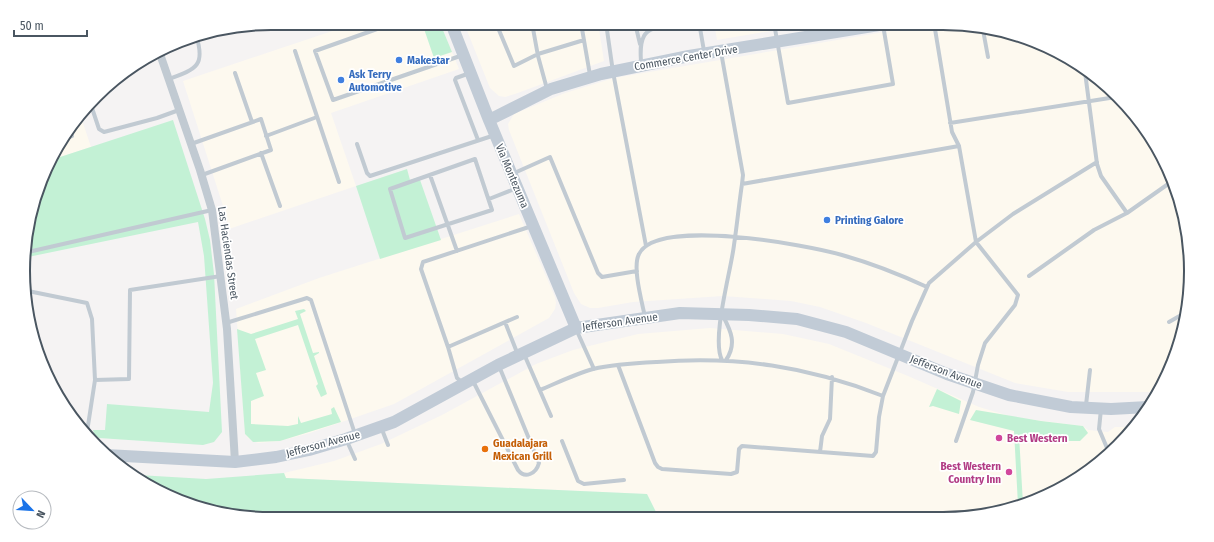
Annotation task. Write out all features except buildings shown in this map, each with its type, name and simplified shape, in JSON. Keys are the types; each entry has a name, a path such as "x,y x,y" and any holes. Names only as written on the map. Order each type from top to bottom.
{"main road":[{"name":"Via Montezuma","path":"454,30 495,135 576,328"},
{"name":"Commerce Center Drive","path":"489,120 547,91 590,77 721,51 846,30"},
{"name":"Jefferson Avenue","path":"116,456 234,462 282,456 351,438 394,422 498,365 576,328 680,314 722,313 797,320 846,332 975,384 1040,402 1086,408 1142,407"}],"street":[{"name":"Las Haciendas Street","path":"161,57 212,210 226,323 234,462"}],"lane":[{"path":"374,30 315,50 333,100 463,55"},
{"path":"499,30 514,66 538,54 584,40"},
{"path":"533,30 547,91"},
{"path":"582,30 590,77"},
{"path":"607,30 613,72 646,246"},
{"path":"637,30 640,44 641,66"},
{"path":"640,44 644,34 650,30"},
{"path":"701,30 705,54"},
{"path":"775,30 788,103 893,84 887,30"},
{"path":"935,30 950,124 959,146 976,242 1018,295 1015,305 985,343 978,365 975,384 956,441"},
{"path":"984,34 988,58"},
{"path":"168,79 186,73 197,65 201,50 198,42"},
{"path":"295,51 339,182"},
{"path":"721,51 743,175 735,237 722,313 719,353 724,360"},
{"path":"470,72 456,78 455,80 478,140"},
{"path":"235,73 252,122"},
{"path":"1086,77 1097,162 1101,176 1127,213"},
{"path":"950,124 1110,98"},
{"path":"92,110 99,129 104,132 157,118 179,110"},
{"path":"266,136 318,118"},
{"path":"191,144 261,119 271,150 201,175"},
{"path":"357,144 367,173 370,176 495,135"},
{"path":"742,184 959,146"},
{"path":"261,153 280,206"},
{"path":"512,174 550,157 598,273 602,276 638,271"},
{"path":"475,159 489,199 492,210 405,238 390,189 475,159"},
{"path":"618,365 658,467 731,474 737,472 739,449 742,446 873,456 876,452 878,417 883,396 899,353 929,283 976,242 1013,214 1097,162"},
{"path":"430,175 457,251"},
{"path":"1029,276 1094,230 1127,213 1168,184"},
{"path":"489,199 517,188"},
{"path":"31,251 212,210"},
{"path":"498,365 539,463 538,468 533,473 525,476 518,470 468,381 457,378 421,269 423,262 533,226"},
{"path":"645,318 638,271 638,255 646,246 674,237 706,235 735,237 841,254 877,266 927,287"},
{"path":"95,380 129,379 130,290 221,276"},
{"path":"31,292 87,303 92,319 95,380 88,427"},
{"path":"226,323 307,298 311,300 351,438 355,459"},
{"path":"722,313 732,332 730,354 724,360"},
{"path":"1170,322 1179,316"},
{"path":"448,347 517,317"},
{"path":"505,322 540,390 551,416"},
{"path":"576,328 594,369"},
{"path":"540,390 594,369 618,365 682,360 724,360 804,370 832,377 883,396"},
{"path":"1086,408 1090,370"},
{"path":"820,452 822,436 830,419 832,377"},
{"path":"1101,408 1099,429 1107,447"},
{"path":"381,426 388,445"},
{"path":"562,441 578,481 584,484 624,480"}],"shaded area":[{"path":"335,30 443,30 459,69 331,113 356,186 229,229 183,81"},
{"path":"467,30 599,30 604,61 505,97 499,96 490,88"},
{"path":"715,30 776,30 717,40"},
{"path":"896,30 943,30 974,32 990,35 1005,38 1035,48 1064,62 1102,90 1134,124 1159,164 1166,179 1176,209 1182,240 1183,255 1184,271 1182,302 1176,333 1166,363 1152,392 1068,392 1015,383 866,323 820,307 791,301 723,296 633,302 598,308 590,308 581,304 574,293 509,130 508,124 514,114 565,93 614,78"},
{"path":"82,121 91,147 58,158"},
{"path":"519,214 555,297 555,309 549,318 394,404 310,433 280,441 258,443 248,438 245,434 236,309 319,278"},
{"path":"710,328 783,334 829,344 979,407 1013,417 1083,426 1088,430 1108,432 1115,427 1126,427 1090,462 1064,480 1035,494 1005,504 990,507 974,510 943,512 656,512 647,494 286,478 284,473 334,461 381,444 442,415 536,364 573,350 638,334"}],"green space":[{"path":"424,30 443,30 452,52 434,58"},
{"path":"173,120 205,219 210,240 214,274 222,432 214,442 203,445 99,438 94,434 93,430 105,430 107,404 209,412 213,383 204,256 198,222 31,256 32,240 38,209 48,179 58,158"},
{"path":"407,169 410,180 419,177 441,240 380,259 356,186"},
{"path":"304,309 306,311 300,314 313,353 319,352 314,356 327,394 321,397 316,386 318,384 298,325 255,339 266,370 256,373 264,396 251,401 251,424 288,426 298,424 298,416 301,423 332,414 331,409 334,407 341,422 280,441 253,442 245,434 237,329 251,334 298,319 295,311"},
{"path":"937,389 961,401 959,414 933,406 929,407"},
{"path":"976,410 1041,421 1083,426 1088,433 1080,441 1051,441 1019,435 1023,498 1018,500 1014,431 970,420"},
{"path":"284,473 286,478 647,494 656,512 271,512 240,510 209,504 179,494 143,475 206,479"}],"place":[{"name":"Makestar","path":"399,60"},
{"name":"Ask Terry Automotive","path":"341,80"},
{"name":"Printing Galore","path":"827,220"},
{"name":"Best Western","path":"999,438"},
{"name":"Guadalajara Mexican Grill","path":"485,449"},
{"name":"Best Western Country Inn","path":"1009,472"}]}
